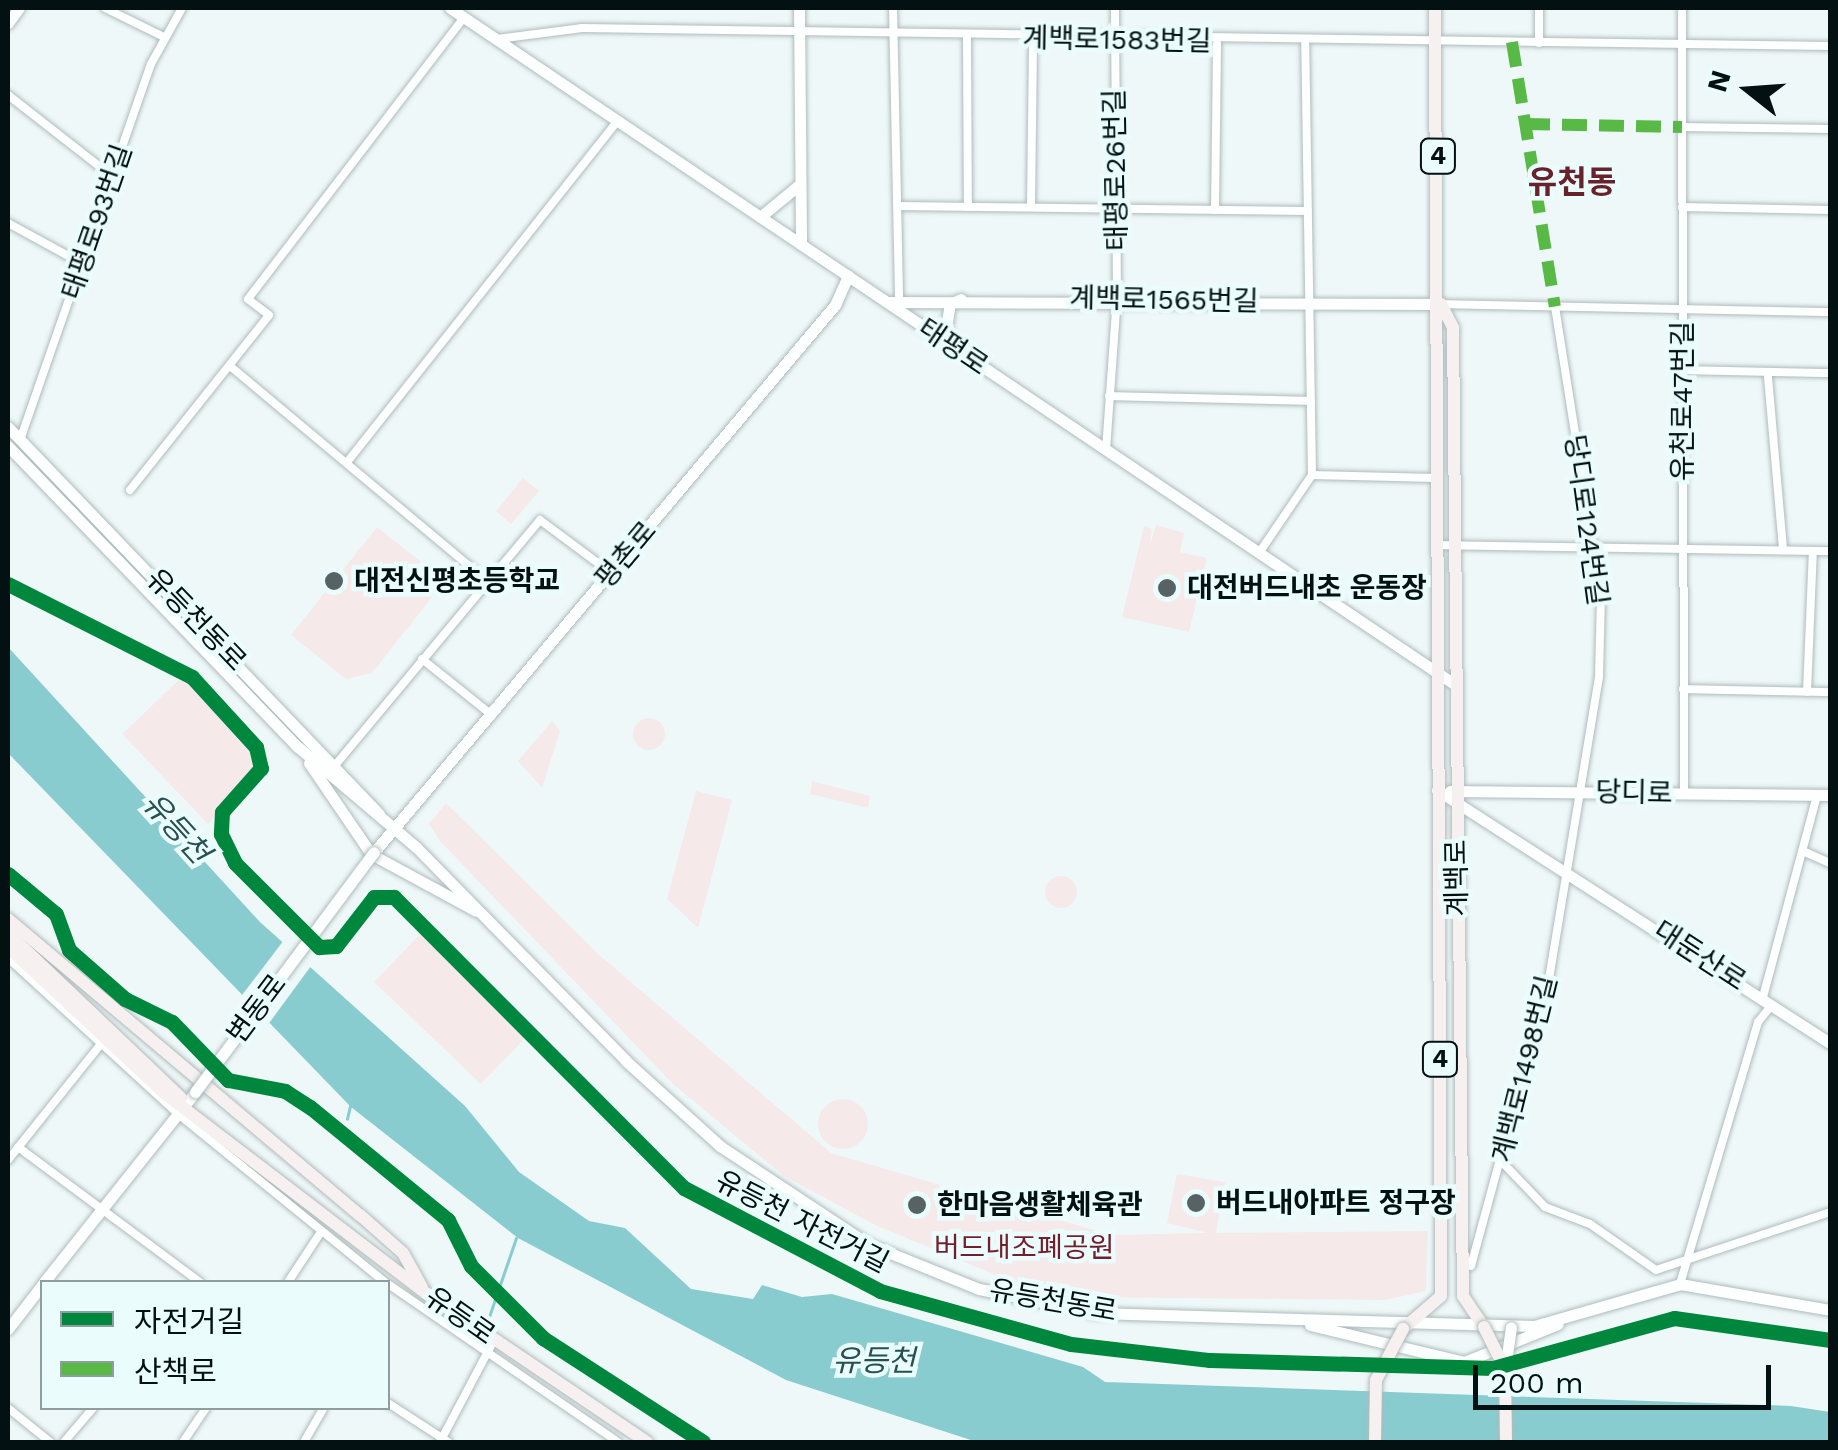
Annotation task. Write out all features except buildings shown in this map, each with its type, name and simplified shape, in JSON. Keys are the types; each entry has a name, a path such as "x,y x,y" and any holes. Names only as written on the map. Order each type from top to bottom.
{"main road":[{"path":"8,24 19,8"},
{"name":"태평로","path":"450,8 848,276 893,300 952,346 1456,686"},
{"path":"799,8 801,244"},
{"name":"계백로","path":"1376,1442 1380,1364 1403,1330 1441,1296 1433,328 1441,304 1435,8"},
{"path":"760,216 800,184"},
{"name":"평촌로","path":"396,829 835,305 848,276"},
{"name":"계백로1565번길","path":"893,300 1117,298 1441,304"},
{"path":"952,346 950,304 962,299"},
{"name":"계백로","path":"1441,304 1453,328 1462,1296 1484,1326 1505,1369 1506,1442"},
{"name":"유등천동로","path":"8,428 337,763 378,814"},
{"name":"유등천동로","path":"8,446 298,747 396,829 720,1146 868,1244 1038,1304 1301,1322 1416,1318 1511,1327 1574,1316 1680,1284 1830,1310"},
{"path":"298,747 371,854 480,912"},
{"name":"당디로","path":"1438,790 1456,796 1584,792 1824,795"},
{"name":"대둔산로","path":"1456,796 1830,1043"},
{"name":"변동로","path":"46,1280 196,1092 374,852 396,829"},
{"path":"8,919 403,1253 426,1293"},
{"name":"유등로","path":"8,933 182,1109"},
{"name":"유등로","path":"8,947 182,1109 426,1293 647,1442"},
{"name":"변동로","path":"8,1329 40,1288"},
{"path":"1301,1322 1464,1362 1574,1316"},
{"path":"1505,1369 1511,1327"}],"street":[{"path":"105,8 162,36"},
{"name":"태평로93번길","path":"20,440 162,36 182,8"},
{"path":"893,8 898,206 893,300"},
{"name":"태평로26번길","path":"1106,450 1117,298 1115,8"},
{"path":"1539,8 1539,43"},
{"name":"유천로47번길","path":"1682,8 1684,794"},
{"path":"130,490 268,315 248,299 464,17"},
{"name":"계백로1583번길","path":"497,39 582,28 1217,43 1682,42 1830,46"},
{"path":"966,38 968,207"},
{"path":"1031,208 1033,38"},
{"path":"1216,210 1217,43"},
{"path":"1259,553 1312,475 1306,44"},
{"path":"8,95 113,177"},
{"path":"348,462 618,120"},
{"path":"1682,127 1830,129"},
{"path":"898,206 1308,211"},
{"path":"1682,207 1830,210"},
{"path":"8,223 82,264"},
{"path":"1441,304 1830,312"},
{"name":"당디로124번길","path":"1555,307 1591,547 1600,661 1584,792"},
{"path":"230,366 488,582"},
{"path":"1682,370 1768,377 1830,372"},
{"path":"1768,377 1782,550"},
{"path":"1109,396 1311,401"},
{"path":"1312,475 1435,478"},
{"path":"337,763 540,520 611,574"},
{"path":"1434,544 1830,551"},
{"path":"1807,692 1813,551"},
{"path":"422,659 492,715"},
{"path":"1684,689 1830,692"},
{"path":"1570,870 1584,792"},
{"path":"1680,1284 1758,1022 1768,1001 1805,852 1824,795"},
{"path":"1805,852 1830,863"},
{"name":"계백로1498번길","path":"1471,1266 1502,1162 1570,870"},
{"path":"8,958 100,1045 182,1109 319,1235 382,1280"},
{"path":"8,1160 100,1045"},
{"path":"18,1147 195,1280"},
{"path":"1502,1162 1545,1207 1590,1224 1656,1270 1830,1212"},
{"path":"289,1280 319,1235"},
{"path":"390,1286 618,1442"},
{"path":"390,1404 444,1441 494,1340"},
{"path":"8,1408 50,1442"},
{"path":"64,1442 91,1410"},
{"path":"184,1442 205,1410"},
{"path":"304,1442 323,1410"}],"green space":[{"path":"523,478 539,491 511,524 496,511"},
{"name":"대전버드내초 운동장","path":"1156,525 1184,533 1180,552 1207,558 1189,632 1122,617 1144,526 1152,529 1150,545"},
{"path":"377,527 445,581 372,673 346,679 291,635"},
{"path":"183,676 261,766 208,824 122,734"},
{"path":"649,718 660,723 665,734 660,745 649,750 638,745 633,734 638,723"},
{"path":"552,721 560,731 542,788 518,761"},
{"path":"812,781 870,796 868,808 810,794"},
{"path":"696,791 732,800 698,928 667,899"},
{"name":"버드내조폐공원","path":"446,803 598,954 831,1153 1111,1235 1208,1233 1167,1223 1177,1174 1225,1182 1216,1233 1428,1231 1426,1291 1385,1300 1083,1297 1008,1280 875,1225 784,1176 673,1084 440,841 429,824"},
{"path":"1061,876 1072,881 1077,892 1072,903 1061,908 1050,903 1045,892 1050,881"},
{"path":"421,933 528,1035 481,1084 374,982"},
{"path":"843,1099 861,1106 868,1124 861,1142 843,1149 825,1142 818,1124 825,1106"}],"water":[{"name":"유등천","path":"8,647 260,922 465,1106 519,1172 589,1221 625,1228 691,1289 753,1299 762,1285 802,1297 832,1294 1083,1367 1105,1382 1791,1406 1830,1412 1830,1442 977,1442 786,1380 518,1238 351,1107 8,753"}],"pier":[{"path":"284,940 311,966 264,1030 236,1003"}],"waterway":[{"path":"347,1119 350,1106"},
{"path":"489,1317 516,1238"}],"marked path":[{"path":"1512,42 1555,307"},
{"path":"1525,124 1682,127"}],"cycle path":[{"name":"유등천 자전거길","path":"8,584 192,677 256,747 261,768 222,812 221,834 235,863 319,947 336,946 374,897 394,897 684,1188 880,1291 1071,1344 1210,1360 1493,1368 1674,1318 1830,1340"},
{"path":"8,874 56,914 69,950 125,999 172,1022 228,1080 285,1091 310,1107 448,1220 471,1266 543,1338 703,1442"}],"place":[{"name":"대전신평초등학교","path":"334,581"},
{"name":"대전버드내초 운동장","path":"1167,588"},
{"name":"버드내아파트 정구장","path":"1196,1203"},
{"name":"한마음생활체육관","path":"917,1205"}],"district":[{"name":"유천동","path":"1572,182"}]}
